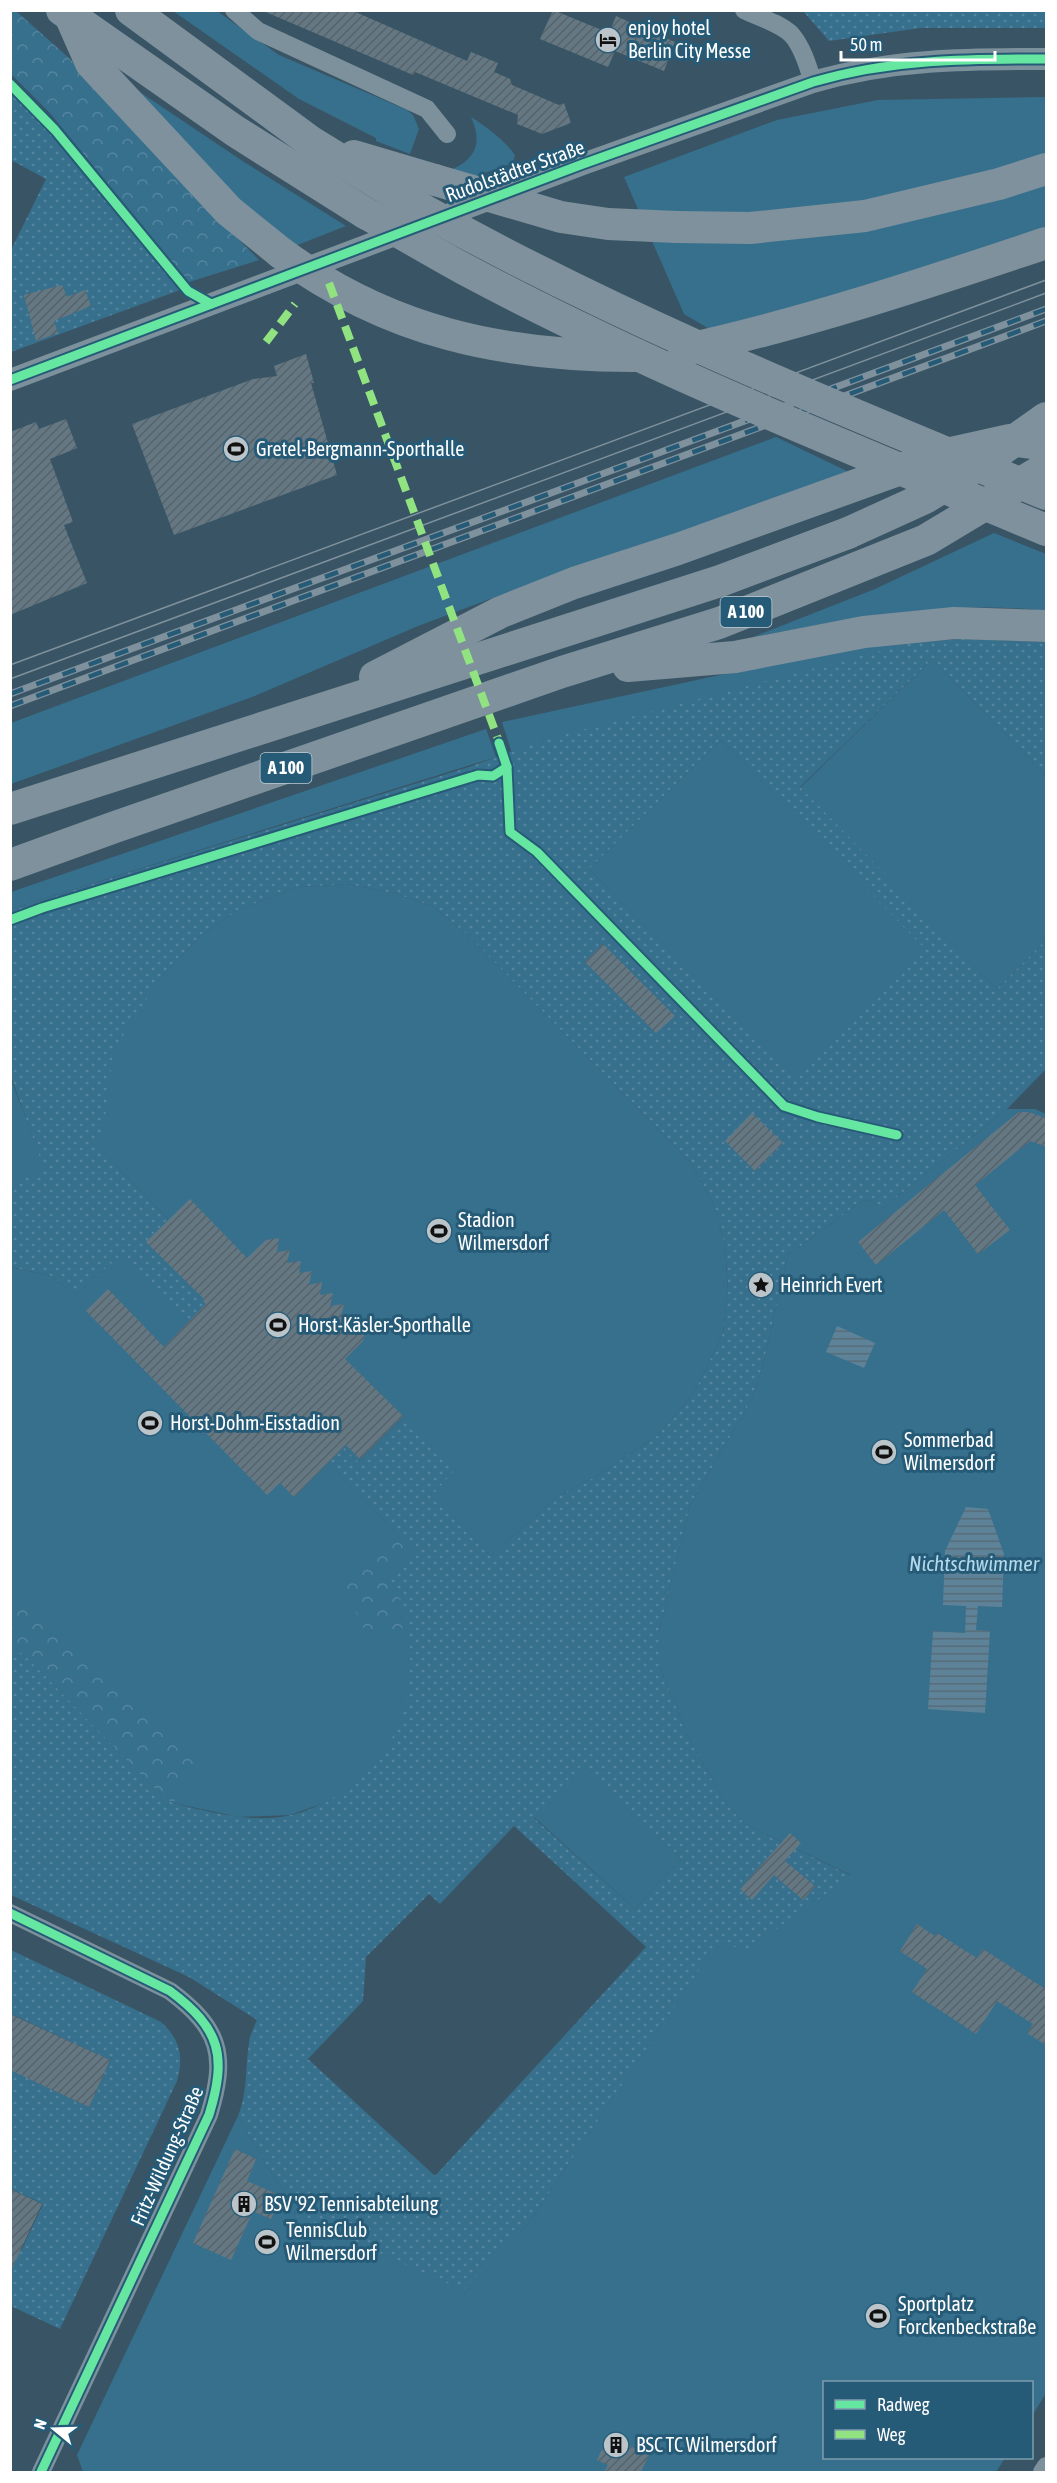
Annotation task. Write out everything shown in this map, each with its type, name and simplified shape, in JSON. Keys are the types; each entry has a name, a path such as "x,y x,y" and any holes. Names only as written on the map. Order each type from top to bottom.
{"highway":[{"path":"131,10 310,142 482,243 590,297 737,364 1047,495"},
{"path":"67,15 235,131 365,213 474,274 698,382 808,431 1047,530"},
{"path":"67,15 91,63 229,211 281,253 338,290 396,318 452,337 504,348 579,356 640,357 752,335 849,308 1047,243"},
{"path":"310,142 561,217 608,224 677,228 750,228 865,216 999,184 1047,169"},
{"name":"A 100","path":"10,809 720,581 848,533 925,498 991,457 1047,418"},
{"path":"295,719 501,612 574,583 678,549 937,456 1010,440 1047,445"},
{"name":"A 100","path":"10,866 115,827 562,672 719,623 926,540 1047,468"},
{"path":"562,672 735,657 864,632 954,623 1047,626"}],"street":[{"path":"234,10 258,31 427,109 447,134"},
{"path":"744,10 791,34 803,55 813,82"},
{"name":"Rudolstädter Straße","path":"10,380 583,164 813,82 850,71 887,64 1047,59"},
{"name":"Fritz-Wildung-Straße","path":"10,1913 170,1991 186,2002 206,2023 214,2038 219,2057 218,2086 209,2115 41,2472"},
{"path":"1042,2472 1047,2466"}],"green space":[{"path":"10,11 16,11 69,58 183,183 259,260 189,282 49,112 11,74"},
{"path":"173,11 217,11 279,55 407,110 413,115 419,129 410,154 376,141 376,138 299,99"},
{"path":"803,11 1046,11 1046,28 920,28 829,41"},
{"path":"125,82 241,160 346,226 295,246 251,213"},
{"path":"11,91 63,147 180,290 11,352 10,252 46,179 13,161 11,165"},
{"path":"1046,97 1046,230 881,284 711,330 684,314 624,177 777,120 878,100"},
{"path":"471,117 495,134 510,149 515,155 513,163 468,179 446,172 464,163 474,151 477,136"},
{"path":"776,437 853,474 490,599 418,626 252,697 11,784 11,723"},
{"path":"994,533 1046,554 1046,611 1009,608 936,609 862,618 753,637 875,589"},
{"path":"964,639 1046,642 1046,776 932,659 800,787 997,989 1046,940 1046,1069 1007,1109 883,1208 871,1201 863,1200 788,1255 762,1369 752,1399 690,1505 659,1632 659,1666 688,1736 724,1802 745,1824 852,1876 746,1950 718,1942 528,2224 463,2290 294,2215 299,2206 276,2181 238,2116 245,2089 250,2040 257,2020 189,1977 11,1895 11,1645 28,1659 163,1797 173,1803 231,1816 261,1818 291,1815 329,1800 364,1774 391,1740 400,1722 408,1688 409,1633 401,1602 384,1580 414,1551 123,1253 75,1295 52,1276 11,1267 11,1184 45,1171 11,1077 11,909 469,767 540,741 914,642","holes":["721,740 925,949 794,1078 589,869","348,884 397,894 432,906 467,934 691,1163 713,1202 725,1245 728,1289 723,1333 695,1391 657,1436 595,1477 558,1496 491,1556 432,1495 454,1471 404,1417 358,1462 145,1242 168,1219 120,1170 97,1142 103,1134 113,1051 158,981 199,937 238,910 297,887","580,1767 681,1858 635,1909 534,1818","514,1826 646,1947 435,2176 308,2059 363,2001 366,1957 429,1894 440,1904"]},
{"path":"914,642 515,763 502,722 785,661 874,646"},
{"path":"932,659 1046,776 1046,940 997,989 800,788"},
{"path":"486,729 496,757 11,909 11,892"},
{"path":"721,740 926,949 794,1079 589,869"},
{"name":"Stadion Wilmersdorf","path":"348,884 397,894 432,906 467,934 691,1163 713,1202 725,1245 728,1290 723,1333 695,1391 657,1436 595,1477 558,1496 491,1556 431,1495 410,1425 404,1417 358,1462 144,1242 168,1219 96,1142 73,973 158,981 199,937 238,910 297,887"},
{"path":"10,1077 46,1171 10,1209"},
{"path":"1007,1109 1035,1109 1046,1114 1046,2393 1033,2414 1033,2381 823,2381 823,2459 1004,2459 996,2472 83,2472 77,2455 238,2116 276,2181 299,2206 294,2214 463,2289 528,2224 718,1941 851,1875 745,1824 724,1802 688,1736 659,1666 659,1632 690,1505 752,1399 762,1369 788,1255 863,1200 871,1201 883,1208"},
{"name":"Horst-Dohm-Eisstadion","path":"123,1252 414,1551 409,1627 411,1646 504,1705 324,1803 290,1815 239,1817 173,1803 163,1797 28,1659 11,1645 10,1267 52,1276 75,1295"},
{"path":"425,1512 470,1594 411,1785 409,1627 367,1635 355,1610 339,1587 376,1549 382,1554"},
{"path":"30,1599 178,1749 198,1762 173,1803 163,1797 28,1659 11,1645 10,1618"},
{"path":"580,1766 681,1858 635,1909 534,1817"},
{"path":"11,1950 161,2022 176,2042 180,2056 177,2081 60,2329 11,2306 10,2247 21,2251 43,2204 11,2189 11,2070 89,2107 110,2060 11,2014"}],"water":[{"path":"837,1326 875,1343 864,1368 826,1352"},
{"name":"Nichtschwimmer","path":"966,1507 988,1509 1004,1554 1002,1607 978,1606 976,1630 990,1631 985,1713 928,1709 933,1631 965,1633 966,1606 943,1605 945,1551"}],"building":[{"path":"261,10 351,10 467,61 471,52 498,63 494,72 510,79 512,85 559,105 564,103 571,123 542,134 517,124 518,115 415,72 413,75"},
{"name":"enjoy hotel Berlin City Messe","path":"553,10 609,33 616,16 675,42 664,71 615,51 608,67 540,39"},
{"path":"62,285 67,297 85,290 91,306 54,321 58,333 36,341 24,295"},
{"name":"Gretel-Bergmann-Sporthalle","path":"306,354 314,383 311,383 337,475 174,535 132,424 253,379 277,376 274,366"},
{"path":"66,419 77,448 50,459 73,522 64,525 87,583 10,615 10,432 36,422 39,429"},
{"path":"603,944 675,1016 656,1033 585,962"},
{"path":"1019,1112 1029,1112 1047,1119 1047,1147 1030,1141 975,1185 1010,1230 978,1254 944,1210 876,1265 858,1242"},
{"path":"752,1113 783,1143 755,1171 725,1141"},
{"path":"190,1199 247,1258 266,1240 279,1238 277,1252 290,1250 287,1263 301,1261 299,1273 312,1271 309,1285 322,1282 320,1295 333,1293 330,1306 344,1304 341,1317 355,1315 352,1328 366,1327 363,1341 345,1359 403,1416 360,1459 346,1445 294,1497 280,1483 267,1495 86,1311 108,1289 164,1347 206,1304 204,1299 146,1242"},
{"path":"790,1833 801,1843 785,1861 815,1886 803,1900 774,1875 752,1900 740,1889"},
{"path":"917,1924 935,1936 937,1933 977,1958 983,1949 1047,1990 1047,2046 1027,2033 1033,2024 997,2001 976,2034 912,1992 927,1969 900,1951"},
{"path":"10,2014 110,2060 89,2107 10,2070"},
{"name":"BSV '92 Tennisabteilung","path":"235,2149 256,2159 247,2181 281,2196 271,2219 253,2211 231,2260 193,2243"},
{"path":"10,2189 42,2204 10,2273"},
{"name":"BSC TC Wilmersdorf","path":"608,2436 649,2455 641,2472 604,2472 608,2465 597,2460"}],"tram line":[{"path":"10,665 1046,280"},
{"path":"10,679 1046,293"}],"railway":[{"path":"10,694 1046,309"},
{"path":"10,706 1046,321"}],"marked path":[{"path":"329,283 501,747"},
{"path":"266,342 295,304"}],"cycle path":[{"path":"10,380 583,164 813,82 842,74 929,62 1046,59"},
{"path":"10,84 55,130 188,291 211,304"},
{"path":"499,743 507,767 510,832 537,852 784,1106 818,1117 897,1135"},
{"path":"10,920 42,908 478,775 493,776 507,767"},
{"path":"10,1913 170,1991 200,2018 209,2031 218,2060 218,2076 209,2115 41,2472"}],"place":[{"name":"enjoy hotel Berlin City Messe","path":"608,40"},
{"name":"Gretel-Bergmann-Sporthalle","path":"236,449"},
{"name":"Stadion Wilmersdorf","path":"439,1231"},
{"name":"Heinrich Evert","path":"761,1285"},
{"name":"Horst-Käsler-Sporthalle","path":"278,1325"},
{"name":"Horst-Dohm-Eisstadion","path":"150,1423"},
{"name":"Sommerbad Wilmersdorf","path":"884,1452"},
{"name":"BSV '92 Tennisabteilung","path":"244,2204"},
{"name":"TennisClub Wilmersdorf","path":"267,2242"},
{"name":"Sportplatz Forckenbeckstraße","path":"878,2316"},
{"name":"BSC TC Wilmersdorf","path":"616,2445"}]}
